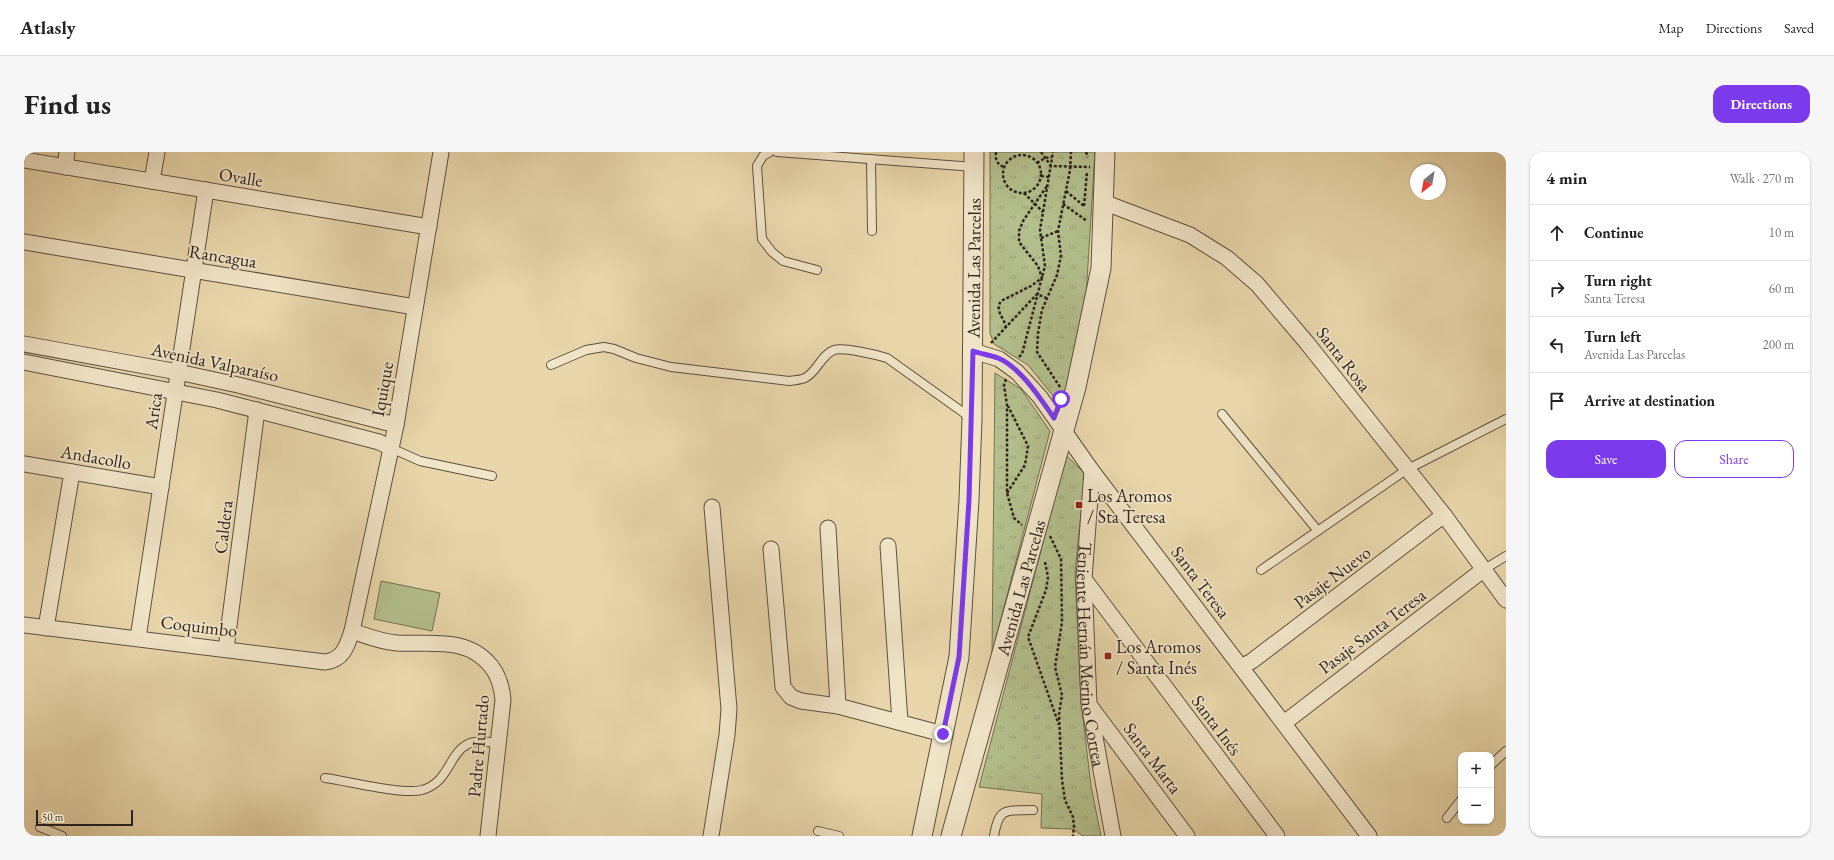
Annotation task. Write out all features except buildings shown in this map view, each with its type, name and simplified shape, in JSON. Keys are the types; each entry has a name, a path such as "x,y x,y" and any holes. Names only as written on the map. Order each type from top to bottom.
{"street":[{"path":"152,181 157,152"},
{"name":"Iquique","path":"352,631 396,425 441,152"},
{"name":"Ovalle","path":"24,160 66,159 152,181 428,227"},
{"name":"Avenida Las Parcelas","path":"922,836 959,657 969,500 972,419 980,349 975,159"},
{"path":"1099,162 1103,218"},
{"name":"Arica","path":"138,638 206,190"},
{"name":"Avenida Las Parcelas","path":"951,836 1086,347 1101,268 1103,218"},
{"name":"Santa Rosa","path":"1103,218 1190,235 1227,258 1257,284 1307,343 1406,470 1444,515 1506,600"},
{"name":"Rancagua","path":"24,242 415,308"},
{"name":"Avenida Valparaíso","path":"24,344 178,372 238,385 396,425"},
{"name":"Santa Teresa","path":"980,349 999,359 1017,372 1040,397 1092,471 1369,836"},
{"name":"Avenida Valparaíso","path":"24,362 175,391 257,410 379,442 391,448"},
{"name":"Caldera","path":"226,649 257,410"},
{"name":"Andacollo","path":"24,464 161,487"},
{"name":"Teniente Hernán Merino Correa","path":"1092,471 1084,579 1088,704 1112,836"},
{"path":"46,628 72,472"},
{"path":"711,836 727,735 729,709 712,507"},
{"name":"Pasaje Nuevo","path":"1241,668 1444,515"},
{"path":"828,528 838,706"},
{"path":"888,546 900,722"},
{"path":"771,549 783,687 791,697 838,706 943,734"},
{"name":"Pasaje Santa Teresa","path":"1284,723 1483,570"},
{"name":"Santa Inés","path":"1084,579 1277,836"},
{"name":"Coquimbo","path":"24,625 330,661 342,654 352,631"},
{"name":"Padre Hurtado","path":"352,631 381,641 458,644 470,648 483,657 494,670 501,686 503,700 488,836"},
{"name":"Santa Marta","path":"1088,704 1187,836"}],"lane":[{"path":"770,152 763,156 757,166 762,239 772,252 783,261 817,270"},
{"path":"777,152 871,159 975,159"},
{"path":"871,159 872,231"},
{"path":"551,365 586,350 604,347 614,349 636,358 671,367 789,381 804,379 812,373 827,355 835,350 871,353 887,358 972,419"},
{"path":"1222,414 1318,531"},
{"path":"1261,570 1406,470 1506,419"},
{"path":"391,448 420,462 492,476"},
{"path":"1483,570 1506,556"},
{"path":"325,778 411,792 436,784 446,773 457,754 467,745 475,742 498,743"},
{"path":"1494,762 1506,751"},
{"path":"1447,818 1458,804"},
{"path":"994,836 996,822 999,816 1005,811 1033,810"},
{"path":"40,828 62,836"},
{"path":"818,831 839,836"}],"path":[{"path":"996,152 995,159 998,164 1004,167"},
{"path":"1041,152 1051,166"},
{"path":"1024,518 1022,526 1014,518 1007,493 1007,405 1004,385 1009,366 1022,354 1045,266 1040,230 1053,152"},
{"path":"1060,390 1060,386 1037,352 1038,333 1042,310 1057,275 1060,256 1058,231 1070,167 1071,152"},
{"path":"1086,152 1088,157 1099,162"},
{"path":"1024,193 1035,188 1039,184 1041,172 1037,163 1032,157 1019,155 1008,161 1004,167 1003,174 1007,186 1012,190 1024,193 1033,204 1043,212"},
{"path":"1037,163 1045,158 1052,157"},
{"path":"1051,166 1070,167 1099,162"},
{"path":"1084,206 1099,162"},
{"path":"1041,176 1049,177"},
{"path":"1042,278 1038,266 1019,242 1019,231 1033,204 1047,186"},
{"path":"1066,191 1084,206 1103,218"},
{"path":"1063,204 1103,218"},
{"path":"1041,238 1058,231"},
{"path":"1006,328 1006,322 999,311 998,305 1001,301 1032,286 1042,278"},
{"path":"980,349 1006,328 1037,294"},
{"path":"1037,294 1046,298"},
{"path":"1007,405 1028,446 1025,465 1007,493"},
{"path":"1046,531 1053,540 1061,559 1062,622 1055,667 1062,695 1059,714 1062,780 1065,800 1074,826 1073,836"},
{"path":"1049,547 1053,540"},
{"path":"1045,560 1045,567 1048,577 1046,590 1028,637 1060,728"}],"green space":[{"path":"990,152 1095,152 1086,297 1062,407 1028,365 994,344 990,333"},
{"path":"995,373 1021,389 1050,431 992,653"},
{"path":"1066,455 1085,474 1075,573 1081,701 1091,786 1101,836 1083,836 1073,829 1041,828 1042,794 979,787"},
{"path":"381,581 440,593 432,631 374,619"}],"place":[{"name":"Los Aromos / Sta Teresa","path":"1079,505"},
{"name":"Los Aromos / Santa Inés","path":"1108,656"}],"route":[{"path":"943,734 959,657 969,500 973,351 999,359 1017,372 1040,397 1054,418 1061,399"}]}
